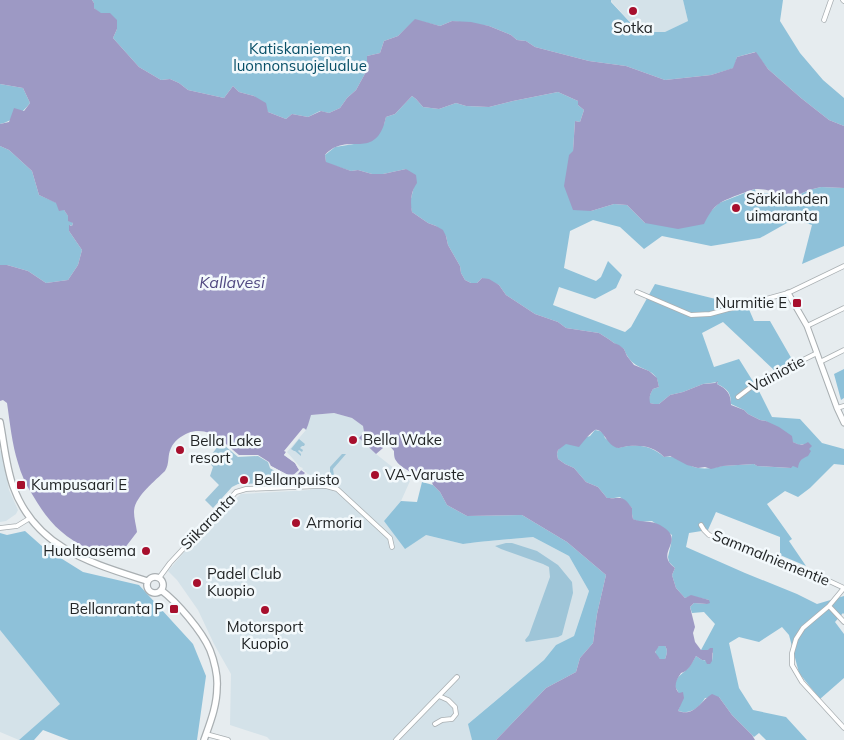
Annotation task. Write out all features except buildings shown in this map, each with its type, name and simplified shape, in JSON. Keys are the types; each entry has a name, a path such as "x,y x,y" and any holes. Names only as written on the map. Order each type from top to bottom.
{"main road":[{"path":"0,422 14,486 30,518 39,529 60,546 94,564 147,581"},
{"path":"147,581 152,577 159,578 162,583 161,590"},
{"path":"147,581 148,588 152,592 161,590"},
{"path":"161,590 169,595 203,637 210,649 214,662 218,685 216,703 205,737"}],"street":[{"path":"824,20 831,0"},
{"path":"636,292 691,314 710,314 788,293 844,266"},
{"path":"788,293 807,326 844,423"},
{"path":"807,326 844,308"},
{"path":"820,362 844,350"},
{"name":"Vainiotie","path":"738,397 755,384 817,354"},
{"path":"837,408 844,406"},
{"name":"Siikaranta","path":"159,578 170,563 236,492 246,489 318,486 337,489 390,538 392,547"},
{"path":"0,528 17,526 30,518"},
{"name":"Sammalniementie","path":"701,525 709,535 812,573 844,588"},
{"path":"844,588 829,606 803,628 796,639 792,653 792,665 802,682 844,728"},
{"path":"829,606 844,622"},
{"path":"396,740 457,677"},
{"path":"435,724 442,720 452,719 456,714 455,707 448,700 439,696"},
{"path":"205,737 228,740"}],"shaded area":[{"path":"611,0 683,0 688,21 666,32 639,32"},
{"path":"334,413 352,418 363,426 364,432 360,439 410,481 401,501 384,521 426,535 463,544 533,537 569,556 589,591 574,636 556,645 544,660 469,723 472,740 270,740 267,737 230,725 231,674 198,610 177,580 168,571 215,519 241,494 310,490 307,473 284,455 311,415"},
{"path":"299,439 305,444 300,448 303,450 302,452 298,451 301,456 291,449"},
{"name":"Bellanpuisto","path":"219,445 224,445 238,457 258,456 268,462 270,468 275,471 275,483 238,484 232,487 213,508 205,500 219,485 210,476 213,467 207,460"},
{"path":"0,451 2,451 9,490 18,510 16,514 6,521 0,522"},
{"path":"342,454 346,454 333,469 335,482 331,482 330,467"},
{"path":"506,543 537,551 558,565 572,582 573,593 562,635 526,642 525,640 529,635 550,577 549,567 495,546"},
{"path":"0,630 61,704 19,740 0,732"}],"green space":[{"name":"Katiskaniemen luonnonsuojelualue","path":"92,0 611,0 639,32 665,32 688,21 683,0 783,0 780,21 800,53 823,80 844,98 844,126 829,120 801,98 768,69 755,52 737,57 734,68 711,75 665,80 626,66 589,61 535,47 526,41 517,40 511,35 489,26 452,21 440,26 415,20 398,36 384,41 380,53 367,56 367,70 356,90 340,108 329,113 320,111 308,117 292,114 286,119 268,112 254,96 239,92 233,86 224,98 188,90 179,83 170,79 161,80 139,67 113,38 117,29 94,8"},
{"path":"0,84 23,88 30,103 17,116 0,124"},
{"path":"558,92 578,101 578,105 584,110 580,122 575,121 573,151 591,211 614,204 627,205 645,223 710,212 719,203 755,189 756,194 766,193 779,196 780,193 790,199 809,190 821,187 844,188 844,246 802,264 812,225 794,219 760,238 711,246 662,236 644,249 620,227 593,220 570,231 564,268 596,281 601,277 608,261 622,275 616,288 595,299 559,287 553,305 625,332 631,327 655,284 748,307 754,321 770,321 793,361 774,370 723,322 702,333 714,367 739,359 759,391 772,417 800,419 822,443 844,449 844,465 834,464 798,497 785,491 767,504 792,539 789,541 806,566 780,555 780,537 716,512 708,530 689,533 686,547 817,604 844,596 844,614 835,622 844,634 844,678 820,699 799,673 789,635 782,627 759,642 739,637 729,643 739,688 753,710 786,717 807,740 766,740 759,733 754,737 732,715 719,697 705,698 697,708 690,711 678,711 681,702 675,686 679,676 690,666 696,656 702,660 712,661 713,653 708,650 701,650 715,624 704,612 692,613 690,607 694,603 707,604 709,600 691,596 685,598 676,588 672,575 675,568 669,562 668,557 672,535 652,521 639,522 633,519 632,508 620,497 607,498 598,487 586,482 574,468 558,459 557,454 562,445 590,436 595,430 603,433 605,438 618,448 642,446 654,450 664,457 673,457 698,468 754,464 757,466 790,468 803,458 804,444 799,445 793,442 766,421 760,420 731,404 728,392 717,384 718,382 703,384 670,395 659,404 649,403 653,389 659,387 657,379 650,372 636,365 627,356 624,349 599,333 566,328 558,322 535,314 506,295 499,285 482,278 477,283 465,280 460,266 448,245 446,236 436,226 412,212 410,203 414,186 406,169 383,174 372,174 358,170 351,171 326,163 325,155 335,147 354,144 384,124 386,117 395,114 412,96 423,107 439,109 456,103 466,106 489,107"},
{"path":"0,146 9,150 32,171 39,195 57,203 73,223 72,226 70,225 69,231 82,250 78,265 68,280 46,283 28,271 0,265"},
{"path":"844,369 844,398 841,400 834,374"},
{"path":"422,482 433,485 440,492 447,505 467,516 522,515 567,542 606,575 597,614 593,643 580,658 576,672 546,688 496,740 472,740 468,724 544,660 556,645 574,636 589,591 569,556 533,537 463,544 426,535 405,549 384,521 401,501 417,502"},
{"path":"25,531 43,547 83,572 139,585 193,644 206,676 197,740 69,740 43,730 34,740 19,740 60,704 0,630 0,533 7,535"},
{"path":"659,646 665,646 666,648 665,659 660,659 656,654 655,651"}],"water":[{"name":"Kallavesi","path":"0,0 92,0 94,8 101,13 110,13 117,20 117,29 113,38 139,67 161,80 170,79 179,83 188,90 224,98 233,86 239,92 254,96 266,103 268,112 286,119 292,114 308,117 321,111 329,113 340,108 356,90 367,70 367,56 380,53 384,41 398,36 415,19 440,26 452,21 471,22 489,26 511,35 517,40 526,41 535,47 589,61 626,66 665,80 711,75 733,68 737,57 756,52 768,69 801,98 829,120 844,126 844,188 821,187 789,199 768,190 753,189 717,205 704,224 678,229 645,223 627,205 614,204 591,211 573,210 564,186 569,155 573,151 575,121 580,122 584,110 578,105 578,101 558,92 489,107 466,106 456,103 439,109 423,107 412,96 395,114 386,117 381,131 375,139 368,143 342,145 325,155 326,162 351,171 358,170 372,174 383,174 406,169 416,175 417,183 413,190 411,204 412,212 443,230 465,280 477,283 482,278 489,279 499,285 506,295 535,314 558,322 566,328 599,333 619,345 624,349 634,365 649,371 657,378 659,387 653,389 650,403 659,404 670,395 718,381 717,384 726,390 729,395 731,405 744,410 760,420 779,427 792,436 793,442 800,445 808,442 812,446 809,449 811,451 808,456 801,461 798,468 793,466 791,468 757,466 754,464 723,466 711,469 687,465 670,456 664,457 657,451 644,446 614,447 601,432 595,430 579,447 566,444 558,450 557,454 558,459 574,468 586,482 598,487 607,498 624,499 632,508 633,519 657,523 671,535 672,539 667,557 675,568 672,575 676,588 685,598 691,595 709,600 710,603 694,603 690,607 695,627 693,633 695,642 701,650 713,648 710,664 696,656 688,669 681,673 678,678 676,688 679,693 683,692 684,698 678,711 689,712 693,710 712,694 719,697 732,715 755,740 496,740 546,688 576,672 580,658 593,643 597,614 606,575 567,542 522,515 467,516 447,505 431,480 411,472 398,463 395,459 394,451 388,444 381,440 379,441 383,448 376,454 359,438 364,432 363,426 352,418 334,413 311,415 306,430 304,428 284,455 305,473 300,478 294,478 271,466 269,462 258,455 239,455 216,436 209,433 196,431 188,433 174,443 165,471 137,501 134,512 137,532 121,553 117,555 101,554 79,544 63,533 43,512 24,479 14,448 7,403 3,400 0,401 0,265 28,271 46,283 68,280 78,265 82,250 69,231 69,225 72,226 73,223 68,221 68,216 64,210 59,211 56,203 39,195 32,171 9,150 0,146 0,124 9,122 14,108 24,111 30,103 23,88 0,84","holes":["659,646 665,646 667,649 665,659 660,659 655,652"]}],"pier":[{"path":"303,428 306,430 287,452 303,468 293,480 270,468 271,466 291,477 299,470 295,463 284,455 286,452 284,451"}],"place":[{"name":"Sotka","path":"633,11"},
{"name":"Särkilahden uimaranta","path":"736,208"},
{"name":"Nurmitie E","path":"797,303"},
{"name":"Bella Wake","path":"353,440"},
{"name":"Bella Lake resort","path":"180,450"},
{"name":"VA-Varuste","path":"375,475"},
{"name":"Bellanpuisto","path":"244,480"},
{"name":"Kumpusaari E","path":"21,485"},
{"name":"Armoria","path":"296,523"},
{"name":"Huoltoasema","path":"146,551"},
{"name":"Padel Club Kuopio","path":"197,583"},
{"name":"Bellanranta P","path":"174,609"},
{"name":"Motorsport Kuopio","path":"265,610"}]}
